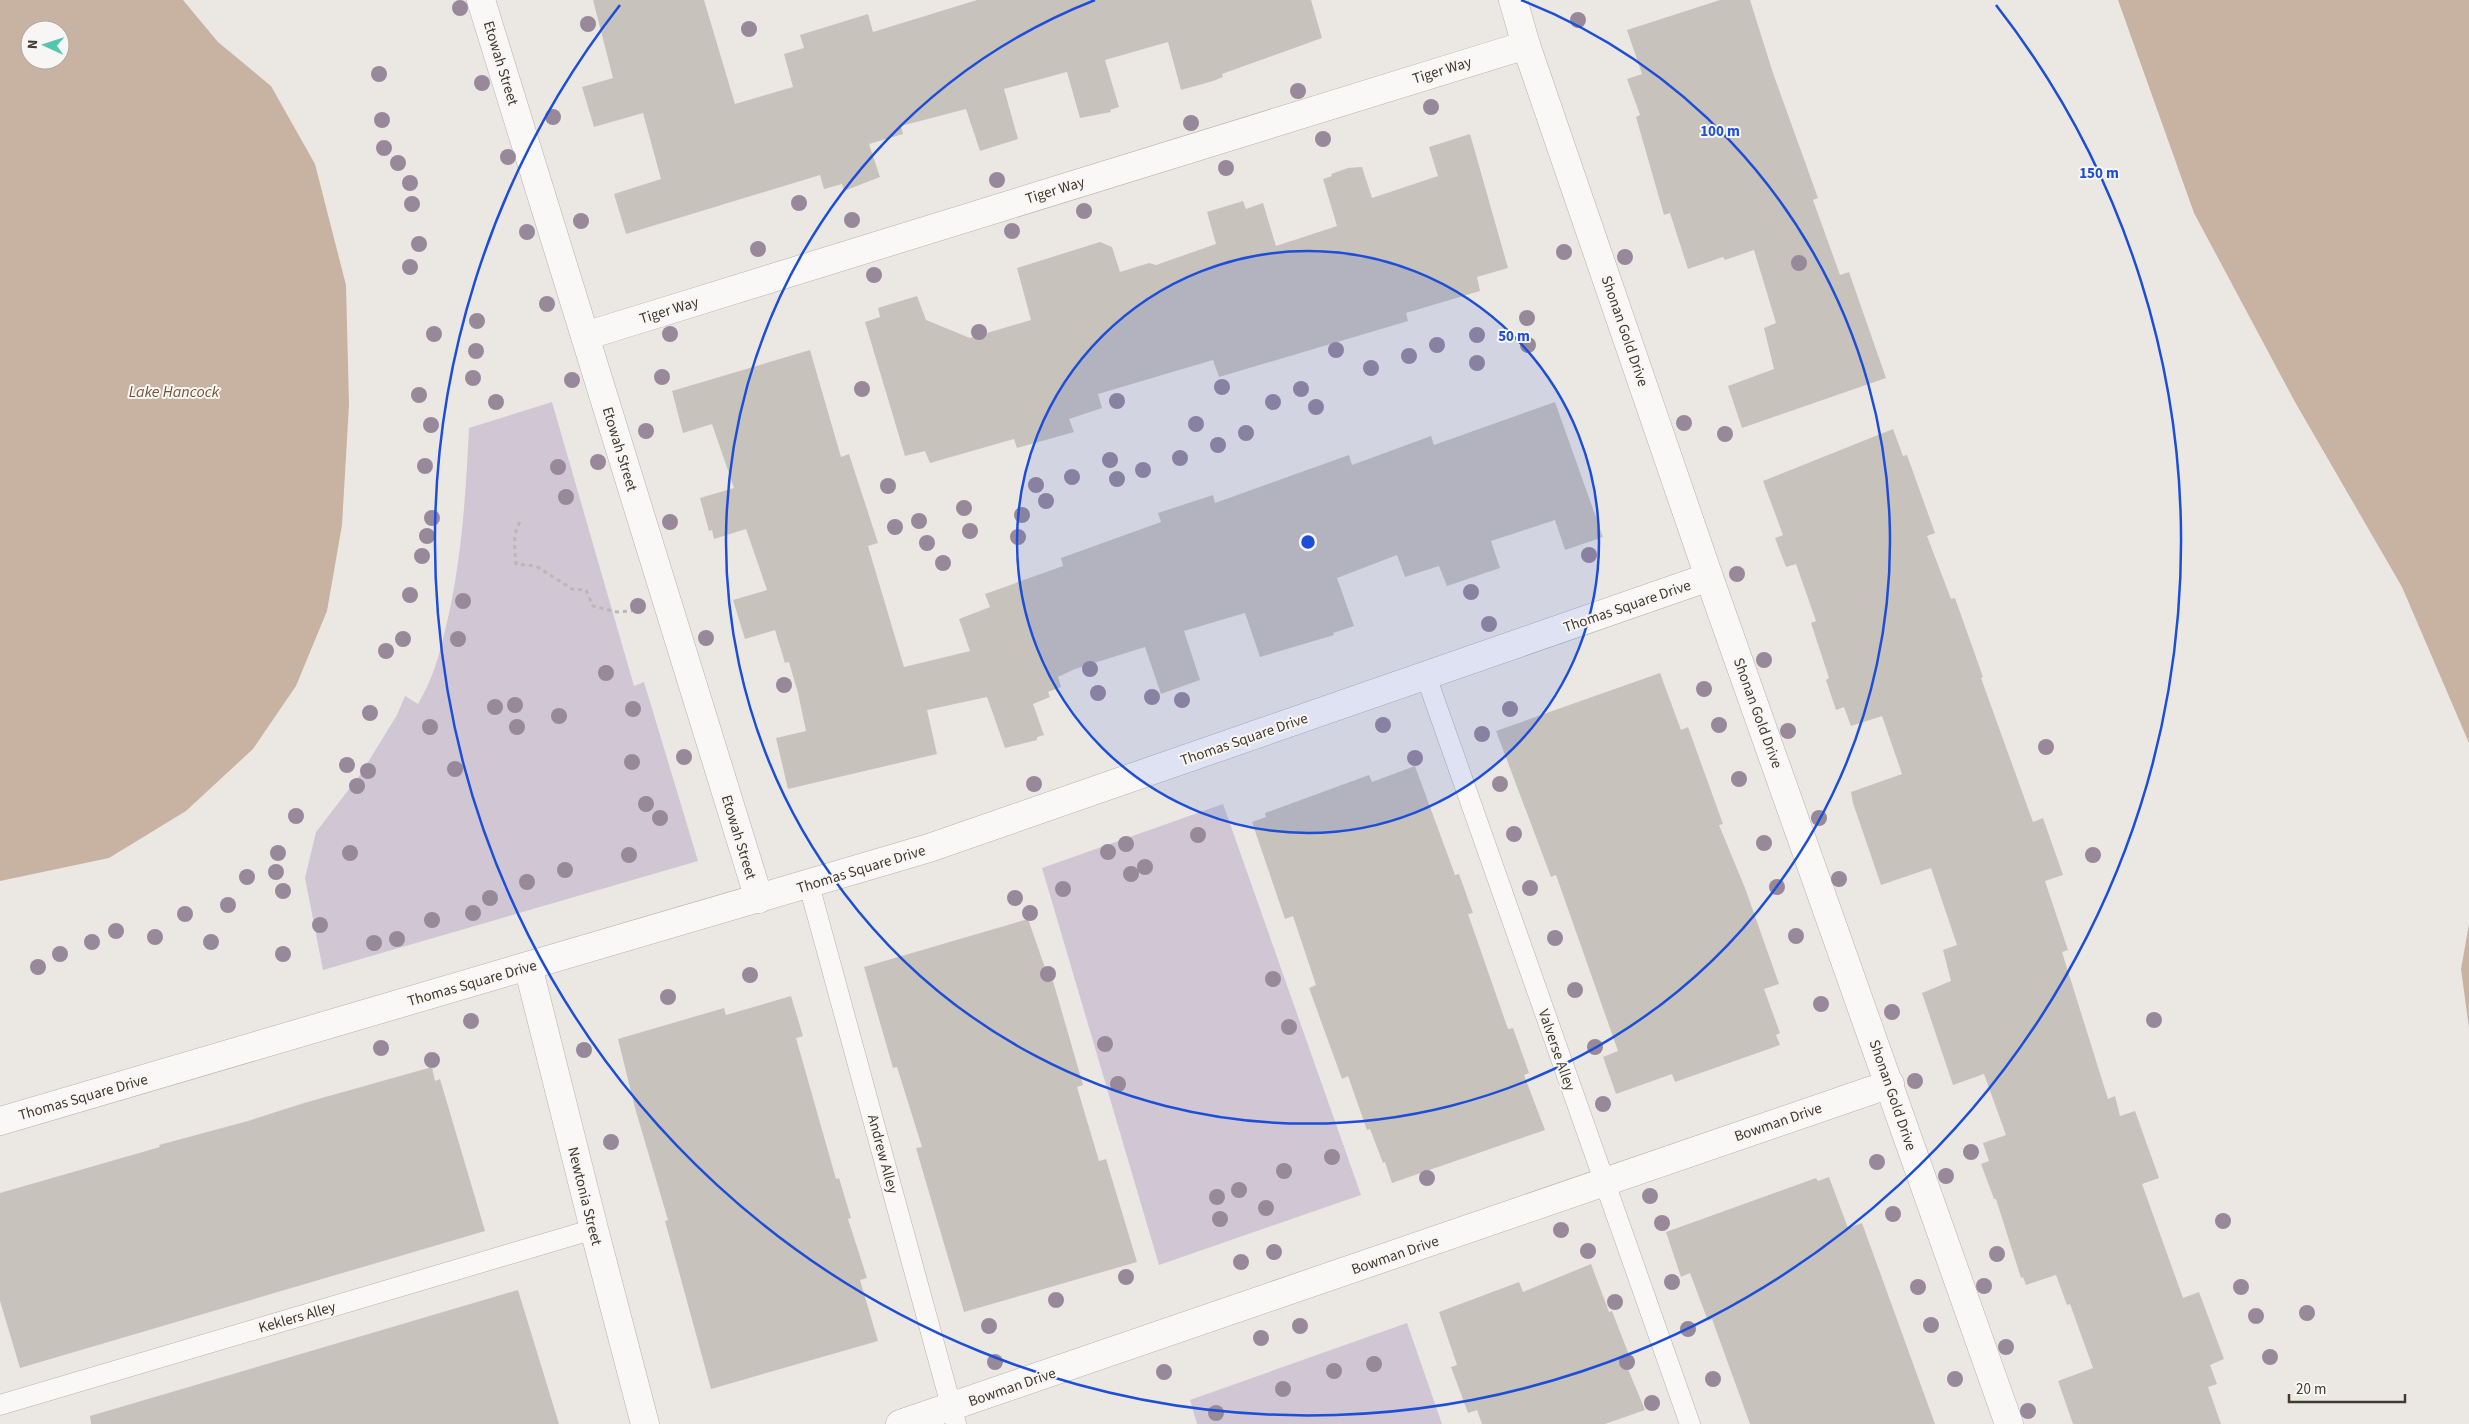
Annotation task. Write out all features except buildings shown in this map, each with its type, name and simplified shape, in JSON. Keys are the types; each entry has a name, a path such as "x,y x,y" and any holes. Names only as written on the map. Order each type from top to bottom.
{"street":[{"name":"Etowah Street","path":"481,0 759,899"},
{"name":"Shonan Gold Drive","path":"1513,0 1526,45 1708,577 1890,1084 2009,1424"},
{"name":"Tiger Way","path":"585,336 1526,45"},
{"name":"Thomas Square Drive","path":"0,1121 809,885 929,848 1708,577"},
{"name":"Newtonia Street","path":"528,966 645,1424"},
{"name":"Bowman Drive","path":"900,1424 954,1416 1603,1182 1890,1084"}],"lane":[{"name":"Valverse Alley","path":"1426,676 1690,1424"},
{"name":"Andrew Alley","path":"809,885 954,1416"},
{"name":"Keklers Alley","path":"0,1405 594,1229"}],"path":[{"path":"520,522 516,528 514,539 516,564 536,566 572,589 586,590 593,606 617,612 632,611"}],"shaded area":[{"path":"552,402 634,686 644,682 698,861 323,970 305,878 316,832 360,775 397,715 405,696 418,704 433,672 440,652 457,571 465,500 469,428"},
{"path":"1223,804 1361,1195 1159,1265 1042,868"},
{"path":"1407,1323 1442,1424 1197,1424 1190,1400"}],"water":[{"name":"Lake Hancock","path":"0,0 183,0 218,42 271,86 315,164 346,285 349,405 342,525 327,611 296,686 253,749 186,811 109,858 0,881"},
{"path":"2118,0 2469,0 2469,743 2402,587 2295,402 2194,213"},
{"path":"2469,924 2469,1028 2461,969"}]}
